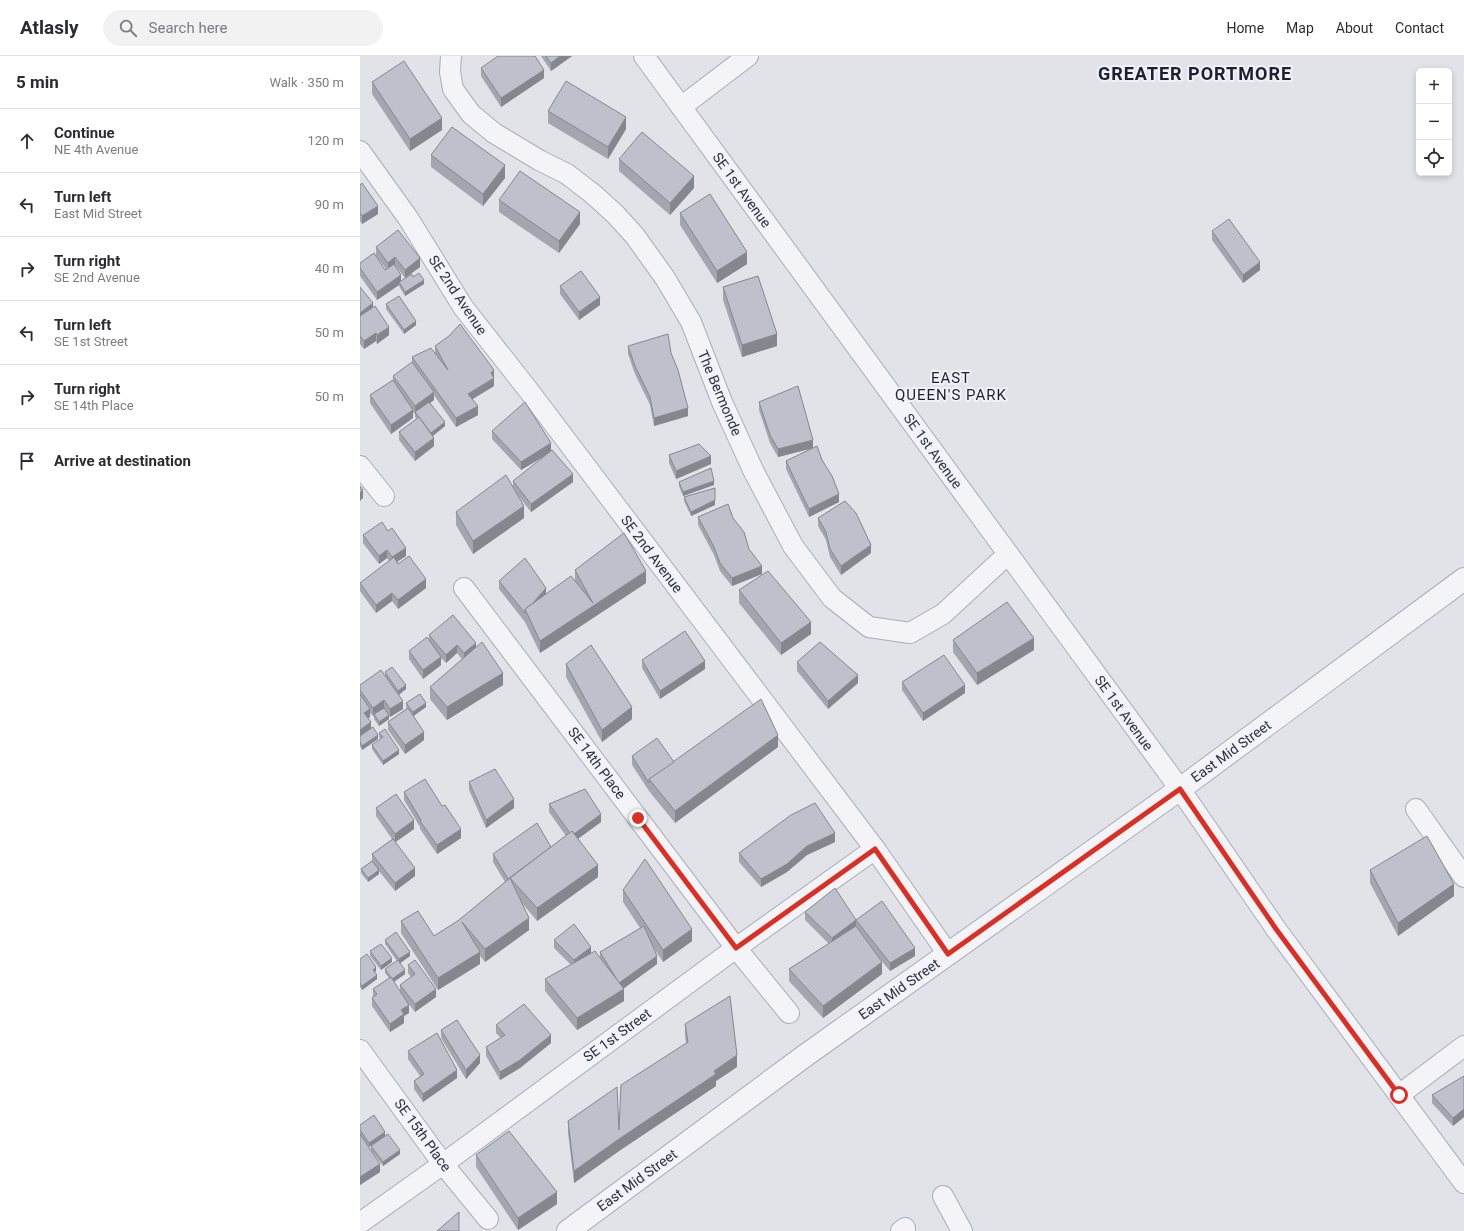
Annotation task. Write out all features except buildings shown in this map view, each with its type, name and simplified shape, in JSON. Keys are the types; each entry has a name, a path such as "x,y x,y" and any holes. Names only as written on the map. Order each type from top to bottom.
{"street":[{"name":"The Bermonde","path":"451,56 450,72 453,89 471,114 494,133 539,160 567,174 593,194 625,225 665,278 691,322 722,402 753,470 793,546 832,598 869,627 910,633 943,614 1008,554"},
{"name":"SE 1st Avenue","path":"644,56 1180,789 1276,929 1464,1183"},
{"path":"682,107 748,56"},
{"name":"SE 2nd Avenue","path":"360,151 408,218 463,307 538,402 875,849 948,954"},
{"path":"360,466 384,496"},
{"name":"East Mid Street","path":"568,1231 806,1055 1180,789 1464,579"},
{"name":"SE 14th Place","path":"464,588 736,948 789,1013"},
{"path":"1416,809 1464,877"},
{"name":"SE 1st Street","path":"360,1223 443,1164 736,948 875,849"},
{"path":"1399,1095 1464,1046"},
{"name":"SE 15th Place","path":"360,1050 443,1164 488,1219"},
{"path":"943,1196 962,1231"}],"district":[{"name":"GREATER PORTMORE","path":"1195,73"},
{"name":"EAST QUEEN'S PARK","path":"951,386"}],"route":[{"path":"638,818 736,948 875,849 948,954 1180,789 1276,929 1399,1095"}]}
